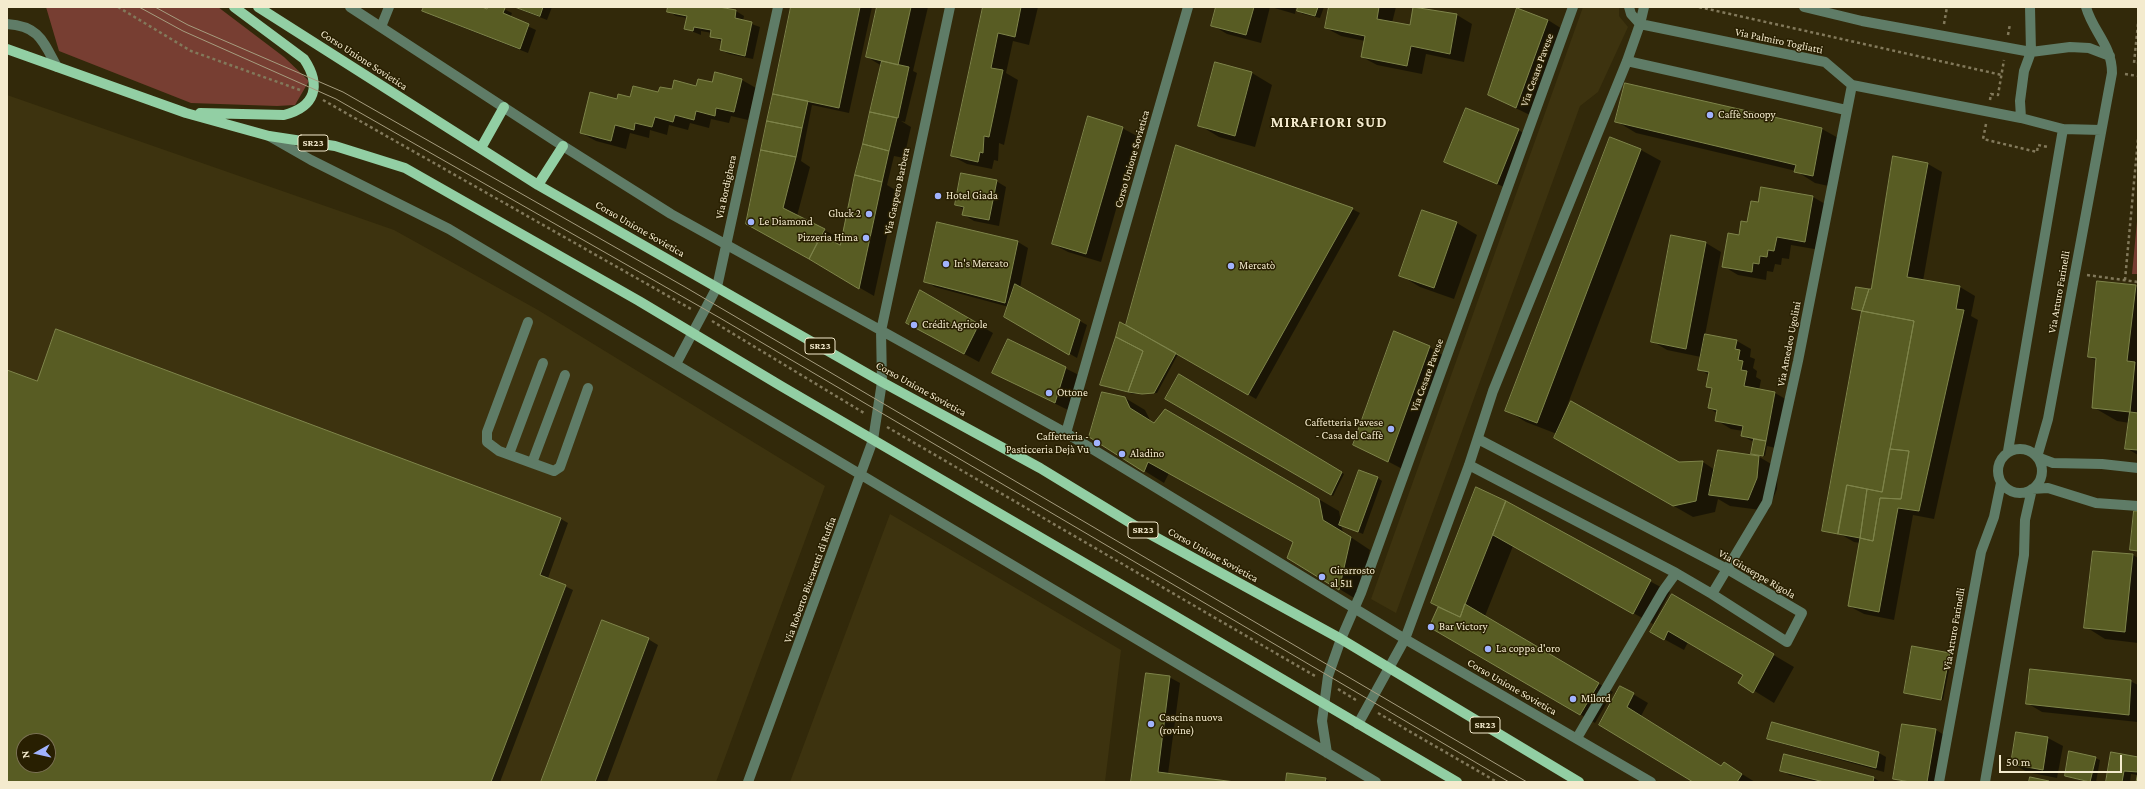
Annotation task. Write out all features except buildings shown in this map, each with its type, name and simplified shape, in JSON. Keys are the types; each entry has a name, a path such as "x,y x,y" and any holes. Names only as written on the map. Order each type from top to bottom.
{"main road":[{"path":"186,113 284,115 297,111 307,104 312,94 314,87 312,74 304,59 234,7"},
{"name":"Corso Unione Sovietica","path":"258,7 481,148 538,186 882,382 1040,468 1138,527 1341,639 1579,782"},
{"name":"SR23","path":"7,49 186,113 269,136 335,146 405,168 694,333 873,440 1457,782"},
{"path":"481,148 504,107"},
{"path":"538,186 563,146"}],"street":[{"name":"Corso Unione Sovietica","path":"350,7 563,146 671,214 1066,432 1405,639 1651,782"},
{"path":"381,27 389,7"},
{"name":"Via Bordighera","path":"676,364 717,288 778,7"},
{"name":"Via Gaspero Barbera","path":"882,382 881,331 950,7"},
{"name":"Corso Unione Sovietica","path":"1066,432 1188,7"},
{"name":"Via Cesare Pavese","path":"1327,753 1322,721 1324,704 1327,683 1341,639 1356,609 1573,7"},
{"path":"1628,7 1631,14 1640,24"},
{"path":"1358,724 1405,639 1469,465 1493,391 1626,61 1640,24 1644,7"},
{"path":"1804,7 1862,21 2031,52 2053,48 2089,48 2110,56"},
{"path":"2030,7 2031,52 2024,70 2020,101 2021,118 2063,129 2101,130"},
{"name":"Via Arturo Farinelli","path":"1985,782 2024,555 2025,520 2032,489 2041,478 2041,462 2037,457 2048,419 2112,73 2110,56 2105,42 2091,22 2086,7"},
{"path":"7,24 19,25 39,35 57,67"},
{"name":"Via Palmiro Togliatti","path":"1640,24 1825,62 1852,85 2021,118"},
{"path":"1626,61 1846,110"},
{"name":"Via Amedeo Ugolini","path":"1712,594 1767,502 1798,361 1852,85"},
{"name":"Via Arturo Farinelli","path":"1939,782 1981,552 1994,517 2001,483 1998,479 1997,467 2003,455 2008,451 2063,129"},
{"path":"269,136 311,160 449,229 1376,782"},
{"path":"528,322 487,432 487,442 490,446 554,471 560,467 588,388"},
{"path":"509,454 543,362"},
{"path":"532,463 565,375"},
{"name":"Via Roberto Biscaretti di Ruffia","path":"748,782 862,475 873,440 882,382"},
{"name":"Via Giuseppe Rigola","path":"1469,465 1676,573 1787,642 1802,613 1727,569 1478,439"},
{"path":"2008,451 2016,448 2025,449 2032,451 2037,457 2053,463 2102,464 2138,468"},
{"path":"2001,483 2005,488 2015,493 2024,493 2032,489 2048,488 2096,503 2138,506"},
{"path":"1577,738 1663,591 1676,573"}],"path":[{"path":"118,7 191,51 312,94 702,315 876,421 1496,782"},
{"path":"1699,7 2002,75"},
{"path":"2138,24 2134,63 2138,63"},
{"path":"2125,280 2138,139"},
{"path":"2075,273 2138,282"}],"shaded area":[{"path":"46,7 218,7 284,57 309,81 295,105 277,106 191,103 59,51"},
{"path":"1583,7 1619,7 1619,16 1628,27 1598,92 1580,106 1396,613 1371,599"},
{"path":"7,95 394,230 538,310 825,486 716,782 7,782"},
{"path":"2138,211 2138,274 2132,274"},
{"path":"890,514 1121,650 1105,782 790,782"}],"tram line":[{"path":"139,7 183,31 336,99 720,318 1509,782"},
{"path":"155,7 188,25 343,92 685,287 1527,782"}],"place":[{"name":"Caffè Snoopy","path":"1710,115"},
{"name":"Hotel Giada","path":"938,196"},
{"name":"Gluck 2","path":"869,214"},
{"name":"Le Diamond","path":"751,222"},
{"name":"Pizzeria Hima","path":"866,238"},
{"name":"In's Mercato","path":"946,264"},
{"name":"Mercatò","path":"1231,266"},
{"name":"Crédit Agricole","path":"914,325"},
{"name":"Ottone","path":"1049,393"},
{"name":"Caffetteria Pavese - Casa del Caffè","path":"1391,429"},
{"name":"Caffetteria - Pasticceria Dejà Vu","path":"1097,443"},
{"name":"Aladino","path":"1122,454"},
{"name":"Girarrosto al 511","path":"1322,577"},
{"name":"Bar Victory","path":"1431,627"},
{"name":"La coppa d'oro","path":"1488,649"},
{"name":"Milord","path":"1573,699"},
{"name":"Cascina nuova (rovine)","path":"1151,724"}],"district":[{"name":"MIRAFIORI SUD","path":"1329,122"}]}
